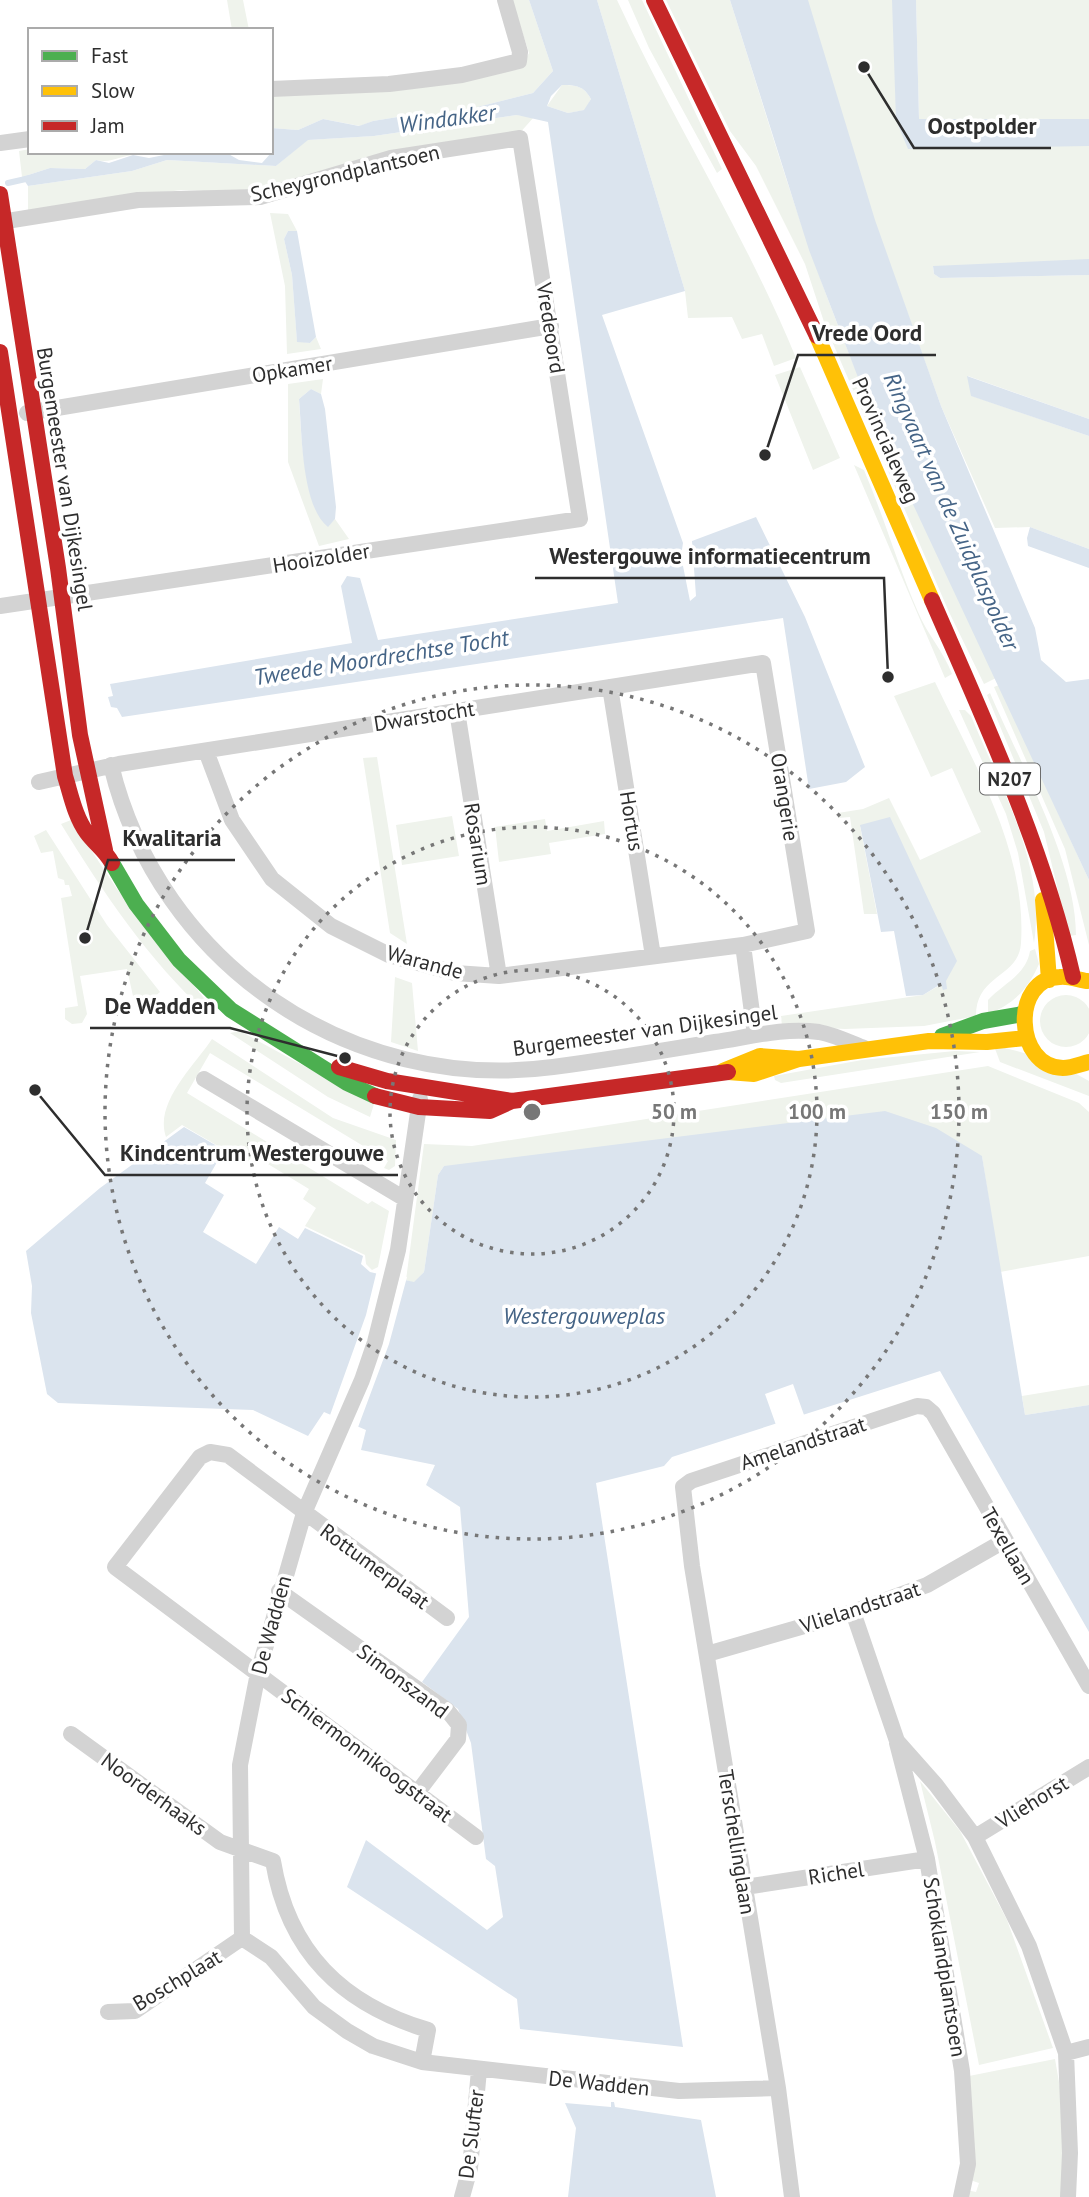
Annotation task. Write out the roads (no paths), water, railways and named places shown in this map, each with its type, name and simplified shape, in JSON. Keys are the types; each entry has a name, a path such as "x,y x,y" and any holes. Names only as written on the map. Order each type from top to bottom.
{"street":[{"path":"273,89 389,84 462,75 511,65 519,61 520,52 505,0"},
{"name":"Provincialeweg","path":"654,0 825,353 1016,793 1081,979"},
{"name":"Scheygrondplantsoen","path":"2,222 138,200 260,197 391,158 520,138"},
{"name":"Vredeoord","path":"520,138 580,519"},
{"path":"0,143 28,139"},
{"name":"Burgemeester van Dijkesingel","path":"0,194 2,222 34,412 86,771 105,850 136,904 179,960 231,1010 298,1054 326,1067 347,1083 381,1098 419,1107 490,1111 513,1101 723,1071 762,1072 799,1059 866,1049 929,1041 987,1042 1025,1038"},
{"name":"Opkamer","path":"5,416 551,326"},
{"name":"Burgemeester van Dijkesingel","path":"0,352 5,416 40,600 65,776 81,823 87,833 105,850"},
{"name":"Hooizolder","path":"0,606 580,519"},
{"name":"Dwarstocht","path":"86,771 763,663"},
{"name":"Orangerie","path":"763,663 807,931"},
{"name":"Hortus","path":"610,687 653,956"},
{"name":"Rosarium","path":"457,711 499,976"},
{"name":"Warande","path":"206,751 232,820 272,879 331,926 415,964 455,973 499,976 743,945 807,931"},
{"name":"Burgemeester van Dijkesingel","path":"111,765 119,798 146,862 188,923 208,945 271,1001 330,1032 371,1049 423,1063 481,1071 549,1068 755,1035 818,1032 866,1049"},
{"path":"38,782 86,771"},
{"name":"Provincialeweg","path":"1041,867 1049,980"},
{"path":"743,945 755,1035"},
{"name":"N207","path":"1049,980 1081,979"},
{"path":"1049,980 1031,994 1023,1014 1025,1038 1036,1054 1052,1065 1072,1067 1088,1064"},
{"name":"Burgemeester van Dijkesingel","path":"929,1041 983,1021 1023,1014"},
{"name":"Burgemeester van Dijkesingel","path":"326,1067 342,1067 422,1088 513,1101"},
{"path":"204,1079 405,1199"},
{"name":"De Wadden","path":"422,1088 393,1273 362,1380 304,1513 279,1591 258,1673 240,1765 242,1938 271,1956 314,2007 347,2031 373,2046 422,2062 680,2091 778,2088"},
{"name":"Amelandstraat","path":"683,1487 691,1480 799,1443 917,1406 926,1406"},
{"name":"Texellaan","path":"926,1406 933,1413 1089,1686"},
{"name":"Rottumerplaat","path":"115,1567 200,1457 210,1452 228,1455 447,1618"},
{"name":"Terschellinglaan","path":"683,1487 692,1566 778,2088 792,2197"},
{"name":"Vlielandstraat","path":"707,1654 853,1612 927,1585 1004,1541"},
{"name":"Schiermonnikoogstraat","path":"115,1567 237,1662 258,1673 476,1838"},
{"name":"Simonszand","path":"279,1591 447,1710 459,1726 458,1739 417,1793"},
{"name":"Schoklandplantsoen","path":"853,1612 897,1741 927,1859 962,2071 968,2164 961,2197"},
{"name":"Noorderhaaks","path":"71,1734 220,1842 239,1847"},
{"name":"Schoklandplantsoen","path":"897,1741 936,1785 975,1837 1029,1947 1066,2053 1070,2153 1068,2197"},
{"name":"Vliehorst","path":"975,1837 1089,1767"},
{"path":"239,1847 273,1861 286,1910 322,1971 373,2009 428,2029 422,2062"},
{"name":"Richel","path":"745,1887 927,1859"},
{"name":"Boschplaat","path":"108,2012 135,2011 242,1938"},
{"path":"1066,2053 1089,2047"},
{"name":"De Slufter","path":"462,2197 470,2168 479,2070"}],"water":[{"name":"Tweede Moordrechtse Tocht","path":"529,0 597,0 685,291 602,315 683,543 681,556 690,601 696,596 692,541 756,517 805,617 865,767 846,782 809,789 783,618 122,717 117,708 111,707 108,697 113,696 110,684 352,643 341,586 347,576 360,578 378,640 618,603 548,122 517,115 374,136 308,140 276,166 167,160 132,171 28,186 22,177 50,168 85,169 96,160 109,163 133,155 149,158 169,154 228,154 239,160 262,163 273,154 273,128 298,130 323,119 359,126 416,114 442,116 533,93 553,71","holes":["562,85 579,87 591,99 584,110 568,113 547,106 551,96"]},
{"name":"Ringvaart van de Zuidplaspolder","path":"730,0 808,0 875,220 941,406 1035,628 1041,660 1066,682 1089,679 1089,880 903,483 864,393 809,250"},
{"path":"892,0 916,0 919,119 1089,119 1089,146 908,149 896,120"},
{"path":"288,231 297,231 316,337 310,343 297,342 292,275 284,239"},
{"path":"1089,259 1089,275 940,278 934,274 933,266"},
{"path":"967,376 1089,419 1089,436 971,396"},
{"path":"311,389 321,394 325,409 336,507 335,519 328,527 312,503 302,448 299,399"},
{"path":"1030,527 1089,549 1089,568 1028,546"},
{"path":"890,817 957,961 946,981 947,989 943,990 941,984 923,995 906,996 894,931 881,932 860,825"},
{"name":"Westergouweplas","path":"885,1111 936,1128 982,1156 1025,1415 1089,1405 1089,1632 940,1371 672,1457 664,1466 596,1483 683,2047 520,2029 517,1999 347,1887 366,1840 487,1930 503,1917 495,1866 486,1859 471,1743 458,1709 422,1682 469,1617 460,1507 426,1485 435,1465 361,1450 366,1430 324,1412 308,1436 253,1410 58,1403 47,1394 31,1313 32,1286 26,1251 100,1188 184,1127 224,1150 205,1183 224,1195 203,1232 256,1264 279,1227 298,1239 305,1228 363,1256 361,1264 370,1272 414,1282 424,1272 438,1175 444,1166"},
{"path":"611,2102 614,2102 615,2107 701,2120 716,2197 568,2197 576,2128 565,2103 611,2107"}],"waterway":[{"name":"Windakker","path":"8,183 30,178"}],"place":[{"name":"Oostpolder","path":"864,67"},
{"name":"Vrede Oord","path":"765,455"},
{"name":"Westergouwe informatiecentrum","path":"888,677"},
{"name":"Kwalitaria","path":"85,938"},
{"name":"De Wadden","path":"345,1058"},
{"name":"Kindcentrum Westergouwe","path":"35,1090"}]}
